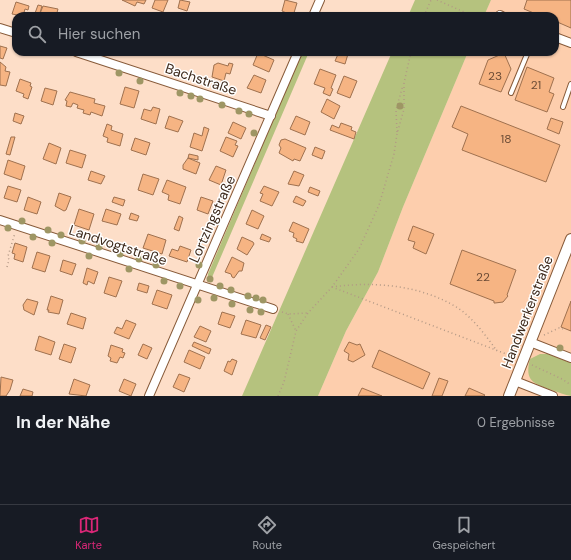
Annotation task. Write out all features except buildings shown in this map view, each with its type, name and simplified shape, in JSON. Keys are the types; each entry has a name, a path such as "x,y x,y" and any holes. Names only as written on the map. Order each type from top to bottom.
{"street":[{"path":"315,12 320,0"},
{"path":"0,28 12,32"},
{"path":"559,38 571,43"},
{"name":"Bachstraße","path":"88,56 271,116"},
{"name":"Lortzingstraße","path":"149,396 296,56"},
{"name":"Landvogtstraße","path":"0,220 274,309"},
{"name":"Handwerkerstraße","path":"509,396 571,239"},
{"path":"530,342 571,358"},
{"path":"515,381 553,396"}],"lane":[{"path":"511,93 526,56"},
{"path":"563,107 571,84"}],"path":[{"path":"426,12 430,0"},
{"path":"437,0 462,12"},
{"path":"397,134 396,110 410,56"},
{"path":"278,396 284,382 296,331 308,313 332,287 359,249 379,205 394,154 397,134 404,109 404,83"},
{"path":"7,267 9,260 8,256 17,225"},
{"path":"332,287 350,285 378,285 407,288 424,293 458,309 482,330 497,351"},
{"path":"332,287 516,358"},
{"path":"274,309 288,314 308,313"},
{"path":"288,314 296,331"},
{"path":"544,335 559,328 563,329"},
{"path":"532,365 562,379 571,385"}],"shaded area":[{"path":"491,0 571,0 571,396 318,396 346,331 378,272 403,207 466,56 559,56 559,12 486,12"}],"green space":[{"path":"415,0 491,0 486,12 410,12"},
{"path":"300,56 307,56 210,282 208,279 208,274"},
{"path":"390,56 466,56 403,207 378,272 346,331 318,396 242,396"},
{"path":"540,354 548,354 571,363 571,396 540,386 532,380 528,372 530,359"}]}
